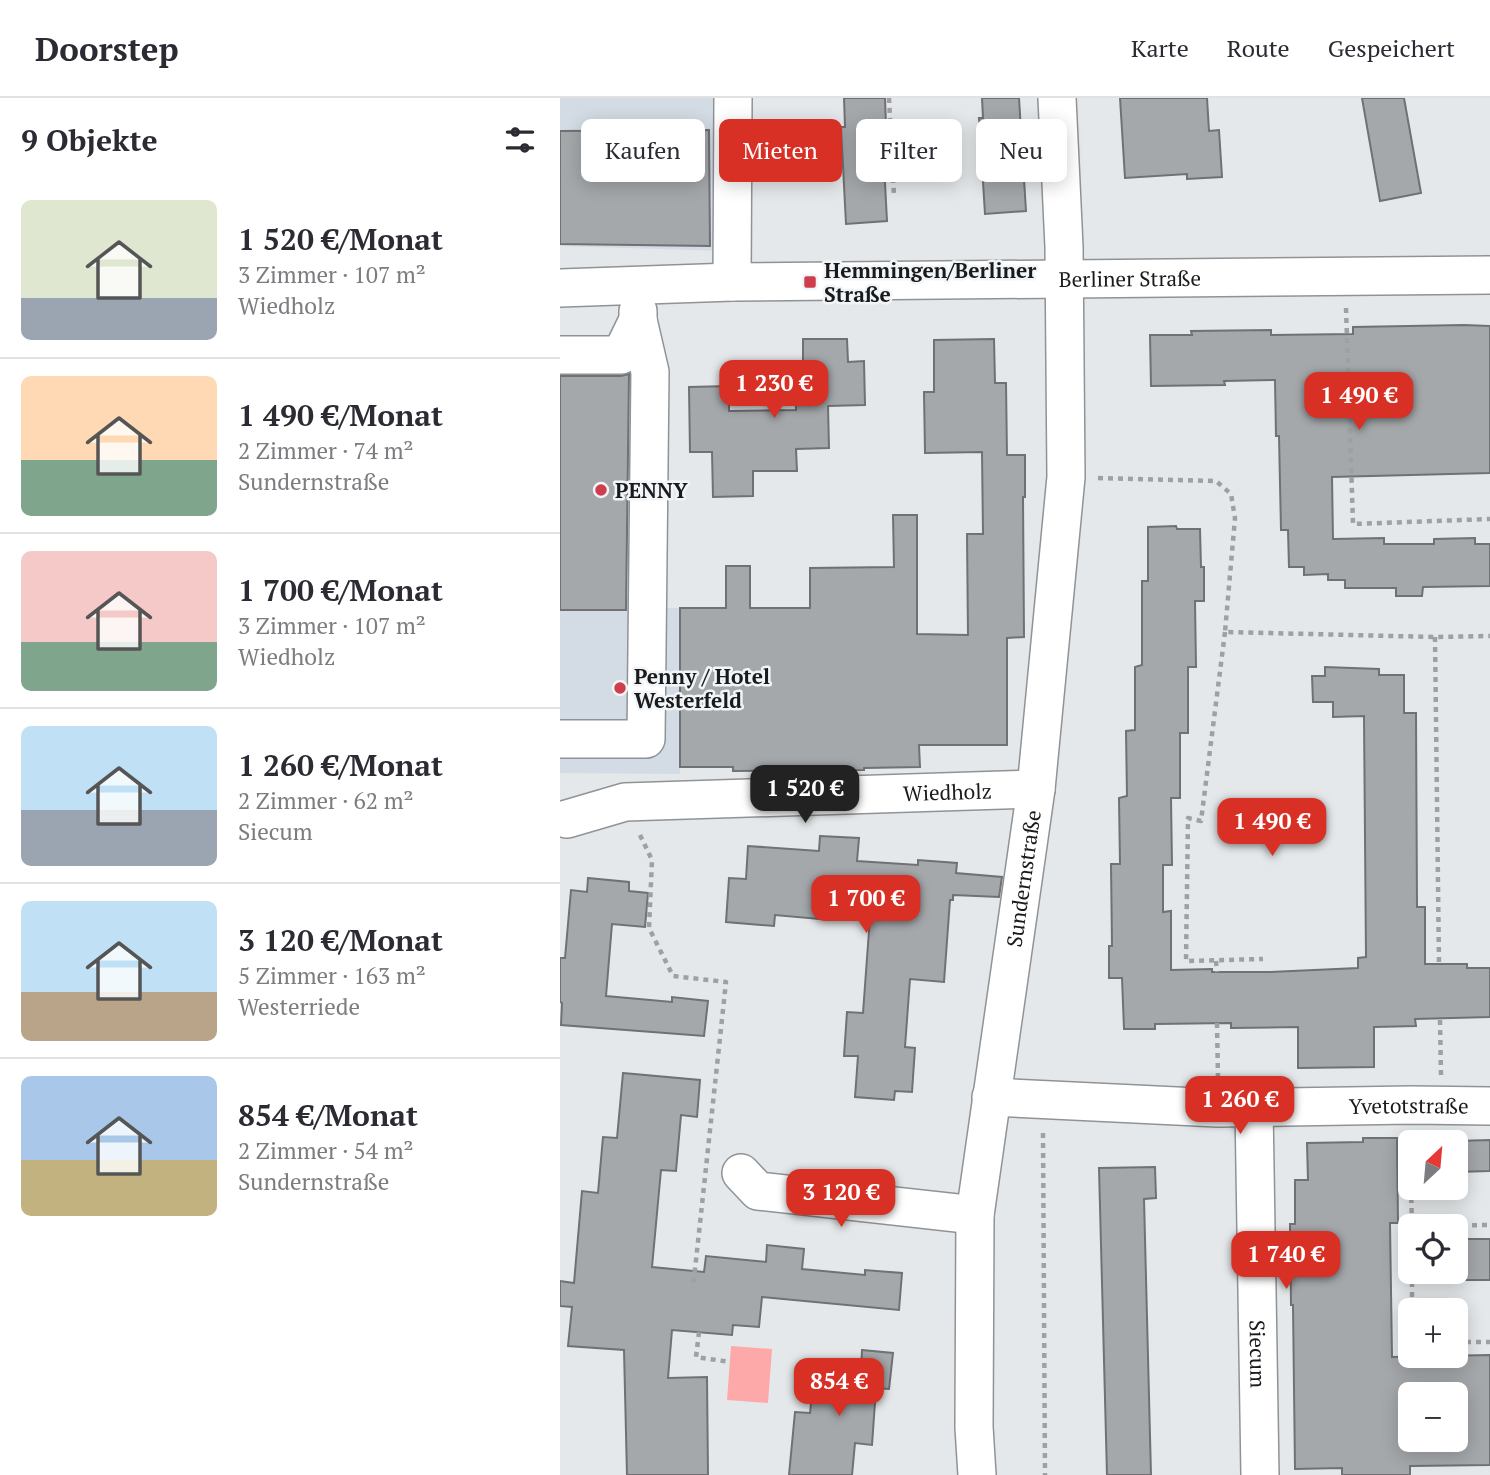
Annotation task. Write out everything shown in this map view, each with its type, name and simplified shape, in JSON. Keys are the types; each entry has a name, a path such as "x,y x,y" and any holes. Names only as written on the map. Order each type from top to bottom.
{"street":[{"path":"732,282 733,98"},
{"name":"Sundernstraße","path":"977,1475 974,1427 975,1215 1036,789 1066,477 1065,247 1057,98"},
{"name":"Berliner Straße","path":"560,288 638,303 732,282 1490,275"},
{"path":"560,355 621,355 638,303"},
{"path":"560,739 646,739 650,372 638,303"},
{"name":"Wiedholz","path":"567,820 625,802 1036,789"},
{"name":"Yvetotstraße","path":"991,1097 1218,1108 1490,1106"},
{"name":"Siecum","path":"1254,1107 1260,1475"},
{"path":"741,1173 758,1191 975,1215"}],"path":[{"path":"889,98 894,196"},
{"path":"1345,276 1353,524 1490,519"},
{"path":"1066,477 1216,481 1231,494 1235,518 1225,632 1201,821 1188,818 1186,961 1263,959"},
{"path":"1225,632 1490,636"},
{"path":"1435,637 1439,964"},
{"path":"625,802 652,860 649,928 673,975 726,982 693,1288"},
{"path":"1216,961 1216,972"},
{"path":"1440,1020 1441,1107"},
{"path":"1217,1023 1218,1108"},
{"path":"1042,1100 1045,1475"},
{"path":"1468,1225 1490,1225"},
{"path":"699,1332 696,1357 730,1362"},
{"path":"1468,1342 1490,1342"}],"shaded area":[{"path":"560,98 725,98 725,119 719,119 719,182 724,182 724,251 560,246"},
{"path":"560,341 663,343 661,608 680,608 680,774 560,773"},
{"path":"731,1346 772,1349 768,1403 727,1400"}],"building":[{"path":"844,98 885,98 886,119 856,119 856,182 885,182 887,221 846,224 842,146 842,127 845,127"},
{"path":"982,98 1019,98 1020,119 979,119 983,118"},
{"path":"1120,98 1207,98 1209,131 1219,130 1222,177 1187,179 1187,174 1125,178"},
{"path":"1362,98 1404,98 1421,193 1380,201"},
{"path":"705,130 709,130 710,246 560,244 560,131 581,131 581,182 705,182"},
{"path":"983,182 1024,182 1026,211 985,214"},
{"path":"1490,326 1490,473 1332,477 1333,539 1384,538 1384,544 1434,544 1434,539 1475,538 1475,544 1490,544 1490,586 1423,587 1422,596 1396,596 1396,588 1345,588 1345,580 1328,580 1328,574 1304,575 1304,567 1289,567 1288,530 1281,530 1275,380 1224,381 1225,385 1151,386 1150,335 1192,335 1191,331 1271,330 1271,335 1353,334 1353,327"},
{"path":"803,339 847,339 848,362 864,361 865,405 828,406 829,448 796,449 797,471 753,471 753,496 713,497 712,452 690,452 689,387 729,386 729,411 796,410 795,376 803,376"},
{"path":"994,339 995,383 1006,383 1007,455 1025,455 1024,637 1007,638 1007,745 919,745 920,767 733,771 733,767 680,767 680,608 726,608 726,566 750,566 750,608 810,608 810,568 894,567 893,515 917,515 917,634 968,635 967,534 983,534 982,452 925,453 924,392 934,392 934,340"},
{"name":"PENNY","path":"629,374 626,610 560,610 560,376"},
{"path":"1176,526 1177,529 1200,529 1204,601 1195,601 1196,667 1188,667 1188,733 1180,733 1180,798 1171,798 1172,865 1163,865 1163,912 1171,911 1171,970 1270,972 1358,968 1358,958 1366,957 1364,716 1333,717 1333,702 1313,702 1312,676 1325,676 1325,667 1379,669 1379,675 1404,675 1404,713 1416,713 1417,907 1425,907 1425,964 1467,964 1467,968 1490,968 1490,1017 1415,1019 1416,1026 1374,1027 1374,1067 1298,1068 1298,1027 1231,1028 1231,1023 1155,1024 1155,1029 1124,1029 1122,978 1109,978 1109,946 1112,946 1111,864 1120,864 1119,798 1127,796 1126,731 1135,730 1135,667 1142,665 1142,581 1148,581 1148,527"},
{"path":"820,836 859,838 857,861 918,865 918,860 957,863 956,873 1002,877 999,897 953,895 953,900 950,900 944,982 910,979 905,1047 915,1048 912,1092 895,1091 894,1100 855,1097 858,1056 844,1056 847,1012 863,1013 870,917 819,913 819,919 775,915 774,926 726,922 729,878 746,879 748,846 819,851"},
{"path":"588,878 629,882 629,891 648,893 645,927 612,924 606,996 672,1002 672,997 708,1001 704,1036 561,1025 560,958 565,958 571,890 587,892"},
{"path":"623,1073 700,1080 697,1117 681,1115 676,1171 661,1170 652,1267 704,1272 706,1256 766,1262 767,1245 804,1249 802,1269 865,1275 865,1270 902,1273 899,1310 762,1297 759,1327 733,1325 732,1335 672,1330 668,1378 707,1377 708,1475 627,1475 624,1350 568,1346 572,1307 560,1306 560,1281 574,1283 582,1191 598,1193 603,1137 617,1138"},
{"path":"1363,1138 1397,1138 1398,1223 1390,1223 1392,1357 1398,1357 1398,1368 1468,1368 1468,1355 1490,1355 1490,1465 1410,1466 1410,1475 1342,1475 1342,1468 1295,1469 1290,1224 1295,1224 1295,1180 1308,1180 1307,1143 1363,1142"},
{"path":"1490,1140 1490,1171 1468,1172 1468,1141"},
{"path":"1155,1167 1156,1198 1144,1199 1151,1475 1107,1475 1099,1168"},
{"path":"1468,1239 1490,1239 1490,1280 1468,1280"},
{"path":"862,1350 893,1353 889,1389 876,1388 872,1445 855,1443 852,1475 789,1475 795,1412 810,1413 814,1375 861,1374"}],"place":[{"name":"Hemmingen/Berliner Straße","path":"810,282"},
{"name":"PENNY","path":"601,490"},
{"name":"Penny / Hotel Westerfeld","path":"620,688"}]}
